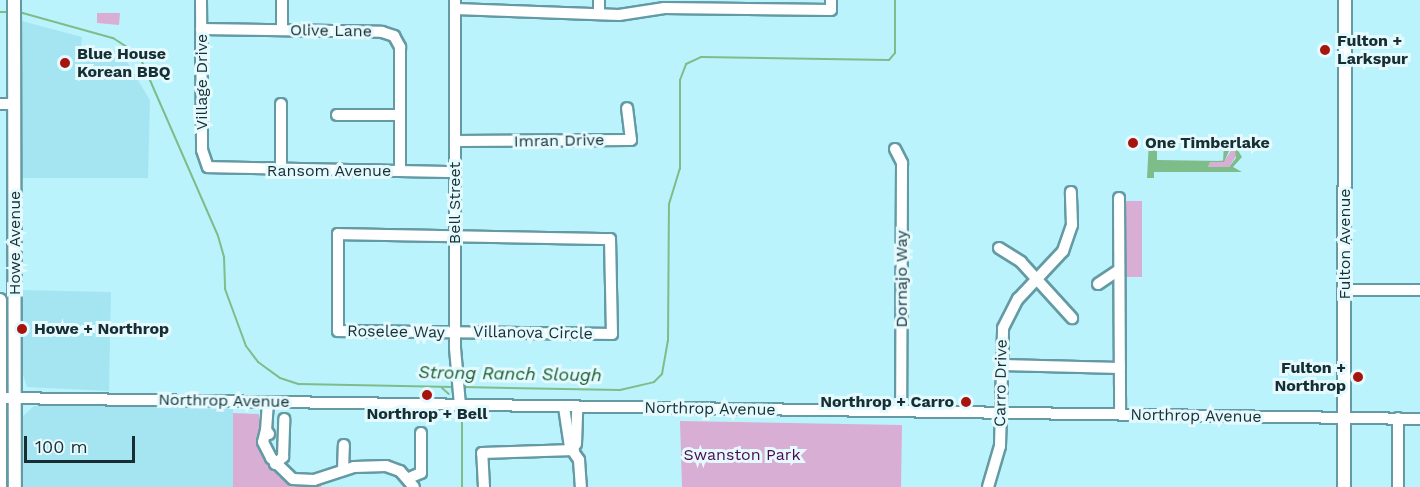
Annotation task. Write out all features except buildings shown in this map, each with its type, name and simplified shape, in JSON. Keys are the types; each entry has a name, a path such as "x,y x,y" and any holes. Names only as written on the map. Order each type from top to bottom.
{"main road":[{"name":"Fulton Avenue","path":"1344,487 1345,0"},
{"name":"Howe Avenue","path":"14,3 15,487"},
{"name":"Howe Avenue","path":"0,300 0,487"}],"street":[{"name":"Village Drive","path":"201,0 202,150 206,164"},
{"path":"282,0 282,30"},
{"path":"599,0 599,14"},
{"path":"455,5 599,14 745,4 831,10 831,0"},
{"name":"Bell Street","path":"455,5 455,332 460,405"},
{"name":"Olive Lane","path":"201,29 382,32 394,36 400,47 400,171"},
{"path":"0,104 15,104"},
{"path":"281,104 281,170"},
{"name":"Imran Drive","path":"455,141 631,140 627,108"},
{"path":"337,115 400,115"},
{"name":"Dornajo Way","path":"895,149 902,164 901,411"},
{"name":"Ransom Avenue","path":"206,164 215,170 455,172"},
{"name":"Carro Drive","path":"988,487 998,459 1006,317 1018,299 1057,261 1070,236 1071,192"},
{"path":"1119,198 1120,414"},
{"name":"Roselee Way","path":"455,237 338,234 338,331 455,332"},
{"name":"Villanova Circle","path":"455,237 610,238 612,334 455,332"},
{"path":"999,248 1016,258 1072,318"},
{"path":"1098,284 1119,270"},
{"path":"1344,290 1420,290"},
{"path":"1002,365 1120,368"},
{"name":"Northrop Avenue","path":"0,398 1420,419"},
{"path":"268,402 266,445 275,464 298,480 343,470 386,466 412,483 421,473 421,433"},
{"path":"564,407 574,450 579,460 581,487"},
{"path":"571,433 577,407"},
{"path":"1398,418 1398,487"},
{"path":"275,464 283,457 284,419"},
{"path":"343,470 344,445"},
{"path":"484,487 482,453 574,450"}],"shaded area":[{"path":"22,21 82,37 81,47 112,49 124,57 150,100 148,178 21,178"},
{"path":"1149,140 1157,142 1157,160 1223,161 1224,144 1234,144 1242,157 1233,167 1242,172 1154,172 1154,178 1147,178","holes":["1235,149 1236,158 1229,167 1208,167 1210,162 1224,162 1229,151"]},
{"path":"20,290 111,292 109,391 27,387 20,366"},
{"path":"34,406 233,406 233,487 22,487 23,416"}],"green space":[{"path":"97,13 120,13 119,25 97,23"},
{"path":"1232,149 1238,153 1229,167 1208,167 1210,162 1225,160"},
{"path":"1124,201 1142,201 1142,277 1124,277"},
{"path":"233,413 259,414 260,451 279,477 291,483 321,482 321,487 233,487"},
{"name":"Swanston Park","path":"680,421 902,425 901,487 682,487"}],"waterway":[{"name":"Strong Ranch Slough","path":"462,387 620,390 654,382 662,374 668,341 669,204 680,169 680,80 686,64 701,57 889,60 895,53 895,0"},
{"name":"Strong Ranch Slough","path":"0,12 10,12"},
{"name":"Strong Ranch Slough","path":"19,12 113,38 139,55 218,236 224,257 225,289 246,346 258,362 280,378 299,384 453,387"},
{"path":"442,388 449,394"},
{"path":"462,415 462,487"}],"place":[{"name":"Fulton + Larkspur","path":"1325,50"},
{"name":"Blue House Korean BBQ","path":"65,63"},
{"name":"One Timberlake","path":"1133,143"},
{"name":"Howe + Northrop","path":"22,329"},
{"name":"Fulton + Northrop","path":"1358,377"},
{"name":"Northrop + Bell","path":"427,395"},
{"name":"Northrop + Carro","path":"966,402"}]}
